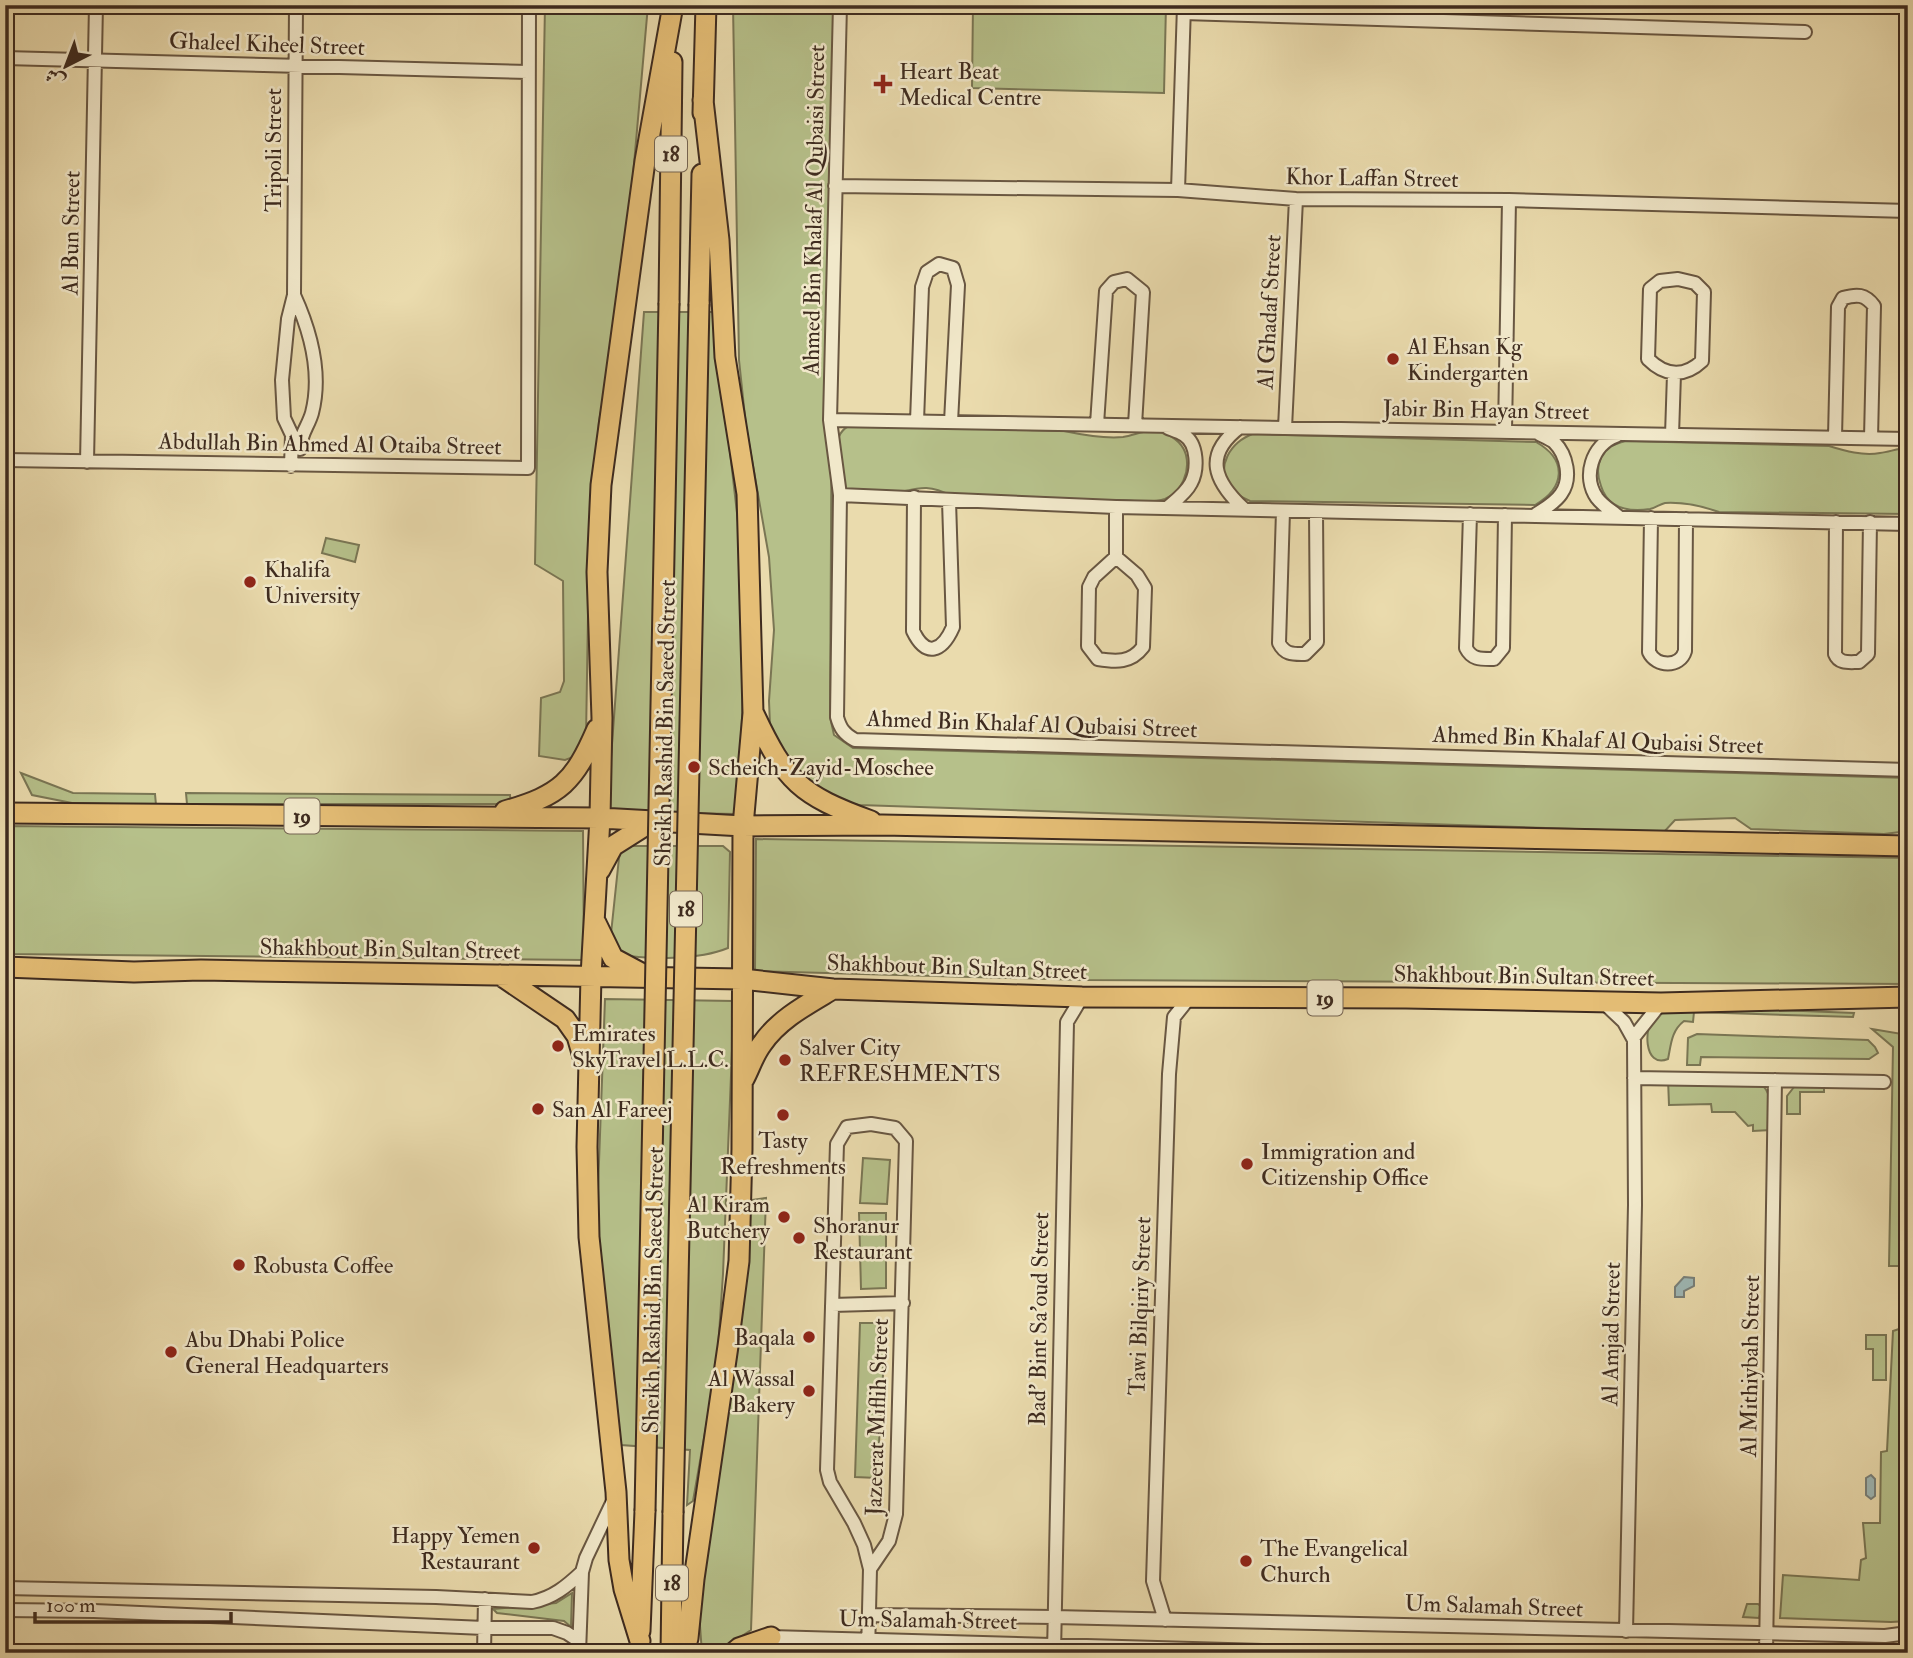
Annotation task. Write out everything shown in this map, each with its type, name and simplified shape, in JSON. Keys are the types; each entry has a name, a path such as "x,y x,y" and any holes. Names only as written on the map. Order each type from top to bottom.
{"main road":[{"name":"Sheikh Rashid Bin Saeed Street","path":"640,1647 670,303 673,5"},
{"path":"640,1647 619,1560 617,1492 589,1237 587,1147 591,976 600,818 602,718 597,572 601,485 645,162 673,5"},
{"name":"Sheikh Rashid Bin Saeed Street","path":"671,1653 706,5"},
{"path":"684,1653 739,1261 743,826 753,713 747,494 725,358 719,240 704,100"},
{"path":"753,713 770,748 794,782 824,801 882,825"},
{"path":"484,818 532,803 565,784 583,762 602,718"},
{"name":"19","path":"5,813 600,818 743,826 882,825 1908,846"},
{"path":"596,878 613,846 651,822"},
{"path":"700,824 732,842 739,854 742,868"},
{"path":"1888,846 1908,837"},
{"path":"594,918 613,958 650,977"},
{"path":"694,978 732,959 738,950 741,935"},
{"name":"Shakhbout Bin Sultan Street","path":"5,967 134,972 201,970 742,979 833,989 1082,997 1406,998 1604,1003 1908,997"},
{"path":"499,974 565,1019 577,1037 589,1078"},
{"path":"741,1083 762,1044 772,1032 803,1007 833,989"},
{"path":"1875,996 1908,1012"},
{"path":"733,1653 739,1648 766,1645"}],"street":[{"name":"Al Bun Street","path":"87,462 96,5"},
{"name":"Tripoli Street","path":"295,466 292,435 284,418 282,380 289,310 294,295 296,5"},
{"name":"Abdullah Bin Ahmed Al Otaiba Street","path":"5,460 528,468 529,5"},
{"name":"Ahmed Bin Khalaf Al Qubaisi Street","path":"840,5 830,419 840,495 837,717 843,732 855,740 1908,769"},
{"path":"1178,190 1184,9 1805,32"},
{"name":"Ghaleel Kiheel Street","path":"5,58 528,72"},
{"name":"Khor Laffan Street","path":"835,186 1178,190 1296,199 1510,200 1908,211"},
{"name":"Al Ghadaf Street","path":"1285,428 1296,199"},
{"path":"1505,431 1510,200"},
{"path":"917,421 922,287 927,272 939,264 953,268 958,285 951,422"},
{"path":"1097,424 1106,291 1114,282 1127,279 1143,292 1135,425"},
{"path":"1678,279 1695,283 1704,292 1704,320 1702,361 1692,370 1674,374 1658,369 1648,359 1650,289 1660,281 1678,279"},
{"name":"Tripoli Street","path":"294,295 304,318 315,377 311,416 300,440 295,466"},
{"path":"1835,438 1838,307 1843,298 1855,295 1867,298 1874,306 1871,438"},
{"path":"1672,435 1674,374"},
{"name":"Jabir Bin Hayan Street","path":"830,419 1908,439"},
{"path":"1164,425 1188,438 1196,466 1192,482 1186,491 1167,508"},
{"path":"1241,427 1225,438 1218,449 1217,464 1219,480 1226,492 1244,509"},
{"path":"1535,516 1562,493 1567,481 1563,455 1553,441 1536,433"},
{"path":"1619,517 1596,496 1592,489 1591,473 1592,460 1605,440 1623,434"},
{"path":"840,495 1116,507 1908,524"},
{"path":"914,498 913,631 922,646 931,649 938,648 947,640 953,628 949,501"},
{"path":"1116,507 1116,557 1094,577 1089,587 1088,646 1098,659 1114,661 1129,660 1143,647 1145,588 1137,575 1116,557"},
{"path":"1283,510 1279,643 1283,650 1291,654 1305,654 1317,642 1317,512"},
{"path":"1470,514 1466,648 1470,655 1477,659 1494,659 1503,648 1505,515"},
{"path":"1651,518 1650,652 1653,659 1659,663 1677,663 1684,658 1686,519"},
{"path":"1836,522 1835,654 1837,659 1843,662 1859,662 1868,654 1870,522"},
{"path":"1050,996 1067,1022"},
{"name":"Bad' Bint Sa'oud Street","path":"1054,1648 1067,1022 1082,997"},
{"name":"Tawi Bilqiriy Street","path":"1165,1620 1153,1581 1169,1074 1174,1017 1190,998"},
{"path":"1604,1003 1624,1022 1634,1037 1661,1003"},
{"name":"Al Amjad Street","path":"1626,1631 1634,1219 1634,1037"},
{"path":"1634,1078 1884,1082"},
{"name":"Al Mithiybah Street","path":"1766,1653 1775,1080"},
{"name":"Jazeerat Miflih Street","path":"868,1646 870,1569 864,1545 830,1482 827,1470 837,1144 847,1127 871,1124 895,1128 906,1142 896,1514 889,1541 870,1569"},
{"name":"Jazeerat Miflih Street","path":"832,1305 903,1303"},
{"path":"579,1647 582,1572 617,1492"},
{"path":"5,1588 532,1602 546,1599 563,1589 582,1572"},
{"path":"484,1653 485,1599"},
{"path":"5,1610 94,1611 484,1628 553,1628 567,1633 579,1647"},
{"name":"Um Salamah Street","path":"869,1615 1766,1634 1885,1636 1908,1633"},
{"name":"Um Salamah Street","path":"766,1645 1336,1653"}],"green space":[{"path":"545,5 648,5 621,312 599,421 589,554 586,737 576,756 565,760 539,756 541,698 560,692 564,681 563,581 535,564"},
{"path":"733,5 834,5 830,717 834,735 853,748 1908,778 1908,831 1884,834 1751,829 1735,818 1675,820 1664,832 859,805 841,802 821,794 784,760 770,725 774,630 769,557 746,426 739,360"},
{"path":"973,5 1166,5 1164,93 972,88"},
{"path":"644,312 714,312 742,557 743,685 739,814 607,812"},
{"path":"851,425 1064,431 1108,437 1159,431 1180,444 1185,451 1187,468 1176,492 1165,499 1154,501 951,496 927,488 891,494 868,494 845,490 837,445 843,430"},
{"path":"1253,434 1536,442 1554,457 1559,474 1552,491 1535,505 1250,501 1231,489 1224,473 1227,456 1232,449"},
{"path":"1626,441 1829,446 1867,454 1908,448 1908,514 1719,512 1672,503 1650,509 1627,509 1614,504 1604,494 1598,473 1604,452"},
{"path":"326,538 359,545 355,562 322,553"},
{"path":"21,773 73,793 155,794 156,805 72,803 32,795"},
{"path":"186,793 510,795 511,804 187,804"},
{"path":"5,826 583,831 584,960 5,954"},
{"path":"756,839 1908,858 1908,984 1085,980 755,971"},
{"path":"630,846 723,846 730,852 728,948 703,955 673,958 617,954 610,943 619,858 621,850"},
{"path":"605,999 734,1001 717,1364 693,1501 687,1505 690,1450 621,1445 596,1243"},
{"path":"1672,1006 1854,1013 1853,1017 1694,1012 1693,1022 1684,1021 1676,1029 1668,1059 1660,1060 1654,1058 1650,1052 1647,1035 1656,1013"},
{"path":"1872,1029 1908,1035 1908,1266 1889,1266 1893,1047"},
{"path":"1697,1034 1868,1040 1878,1053 1869,1059 1701,1057 1700,1065 1687,1065 1688,1038"},
{"path":"1668,1079 1758,1081 1769,1097 1771,1130 1753,1131 1753,1125 1748,1126 1735,1112 1712,1112 1711,1104 1669,1105"},
{"path":"1824,1081 1824,1092 1800,1092 1800,1114 1787,1114 1787,1096 1798,1082"},
{"path":"863,1158 890,1160 887,1204 860,1203"},
{"path":"766,1198 751,1630 716,1653 702,1653 698,1599 746,1201"},
{"path":"859,1213 886,1213 886,1288 861,1289"},
{"path":"860,1323 886,1323 877,1478 855,1477"},
{"path":"1908,1326 1908,1621 1780,1618 1783,1575 1859,1580 1861,1560 1866,1558 1863,1523 1880,1523 1881,1452 1887,1451 1893,1331"},
{"path":"1866,1335 1886,1335 1886,1380 1873,1380 1873,1349 1866,1349"},
{"path":"572,1593 571,1627 564,1621 497,1613 493,1609 556,1603"},
{"path":"1747,1604 1758,1604 1762,1607 1759,1618 1743,1617"}],"water":[{"path":"1684,1277 1694,1278 1694,1286 1684,1291 1684,1297 1675,1297 1675,1287"},
{"path":"1871,1475 1875,1479 1875,1496 1871,1499 1866,1495 1866,1478"}],"place":[{"name":"Heart Beat Medical Centre","path":"883,84"},
{"name":"Al Ehsan Kg Kindergarten","path":"1393,359"},
{"name":"Khalifa University","path":"250,582"},
{"name":"Scheich-Zayid-Moschee","path":"694,767"},
{"name":"Emirates SkyTravel L.L.C.","path":"558,1046"},
{"name":"Salver City REFRESHMENTS","path":"785,1060"},
{"name":"San Al Fareej","path":"538,1109"},
{"name":"Tasty Refreshments","path":"783,1115"},
{"name":"Immigration and Citizenship Office","path":"1247,1164"},
{"name":"Al Kiram Butchery","path":"784,1217"},
{"name":"Shoranur Restaurant","path":"799,1238"},
{"name":"Robusta Coffee","path":"239,1265"},
{"name":"Baqala","path":"809,1337"},
{"name":"Abu Dhabi Police General Headquarters","path":"171,1352"},
{"name":"Al Wassal Bakery","path":"809,1391"},
{"name":"Happy Yemen Restaurant","path":"534,1548"},
{"name":"The Evangelical Church","path":"1246,1561"}]}
